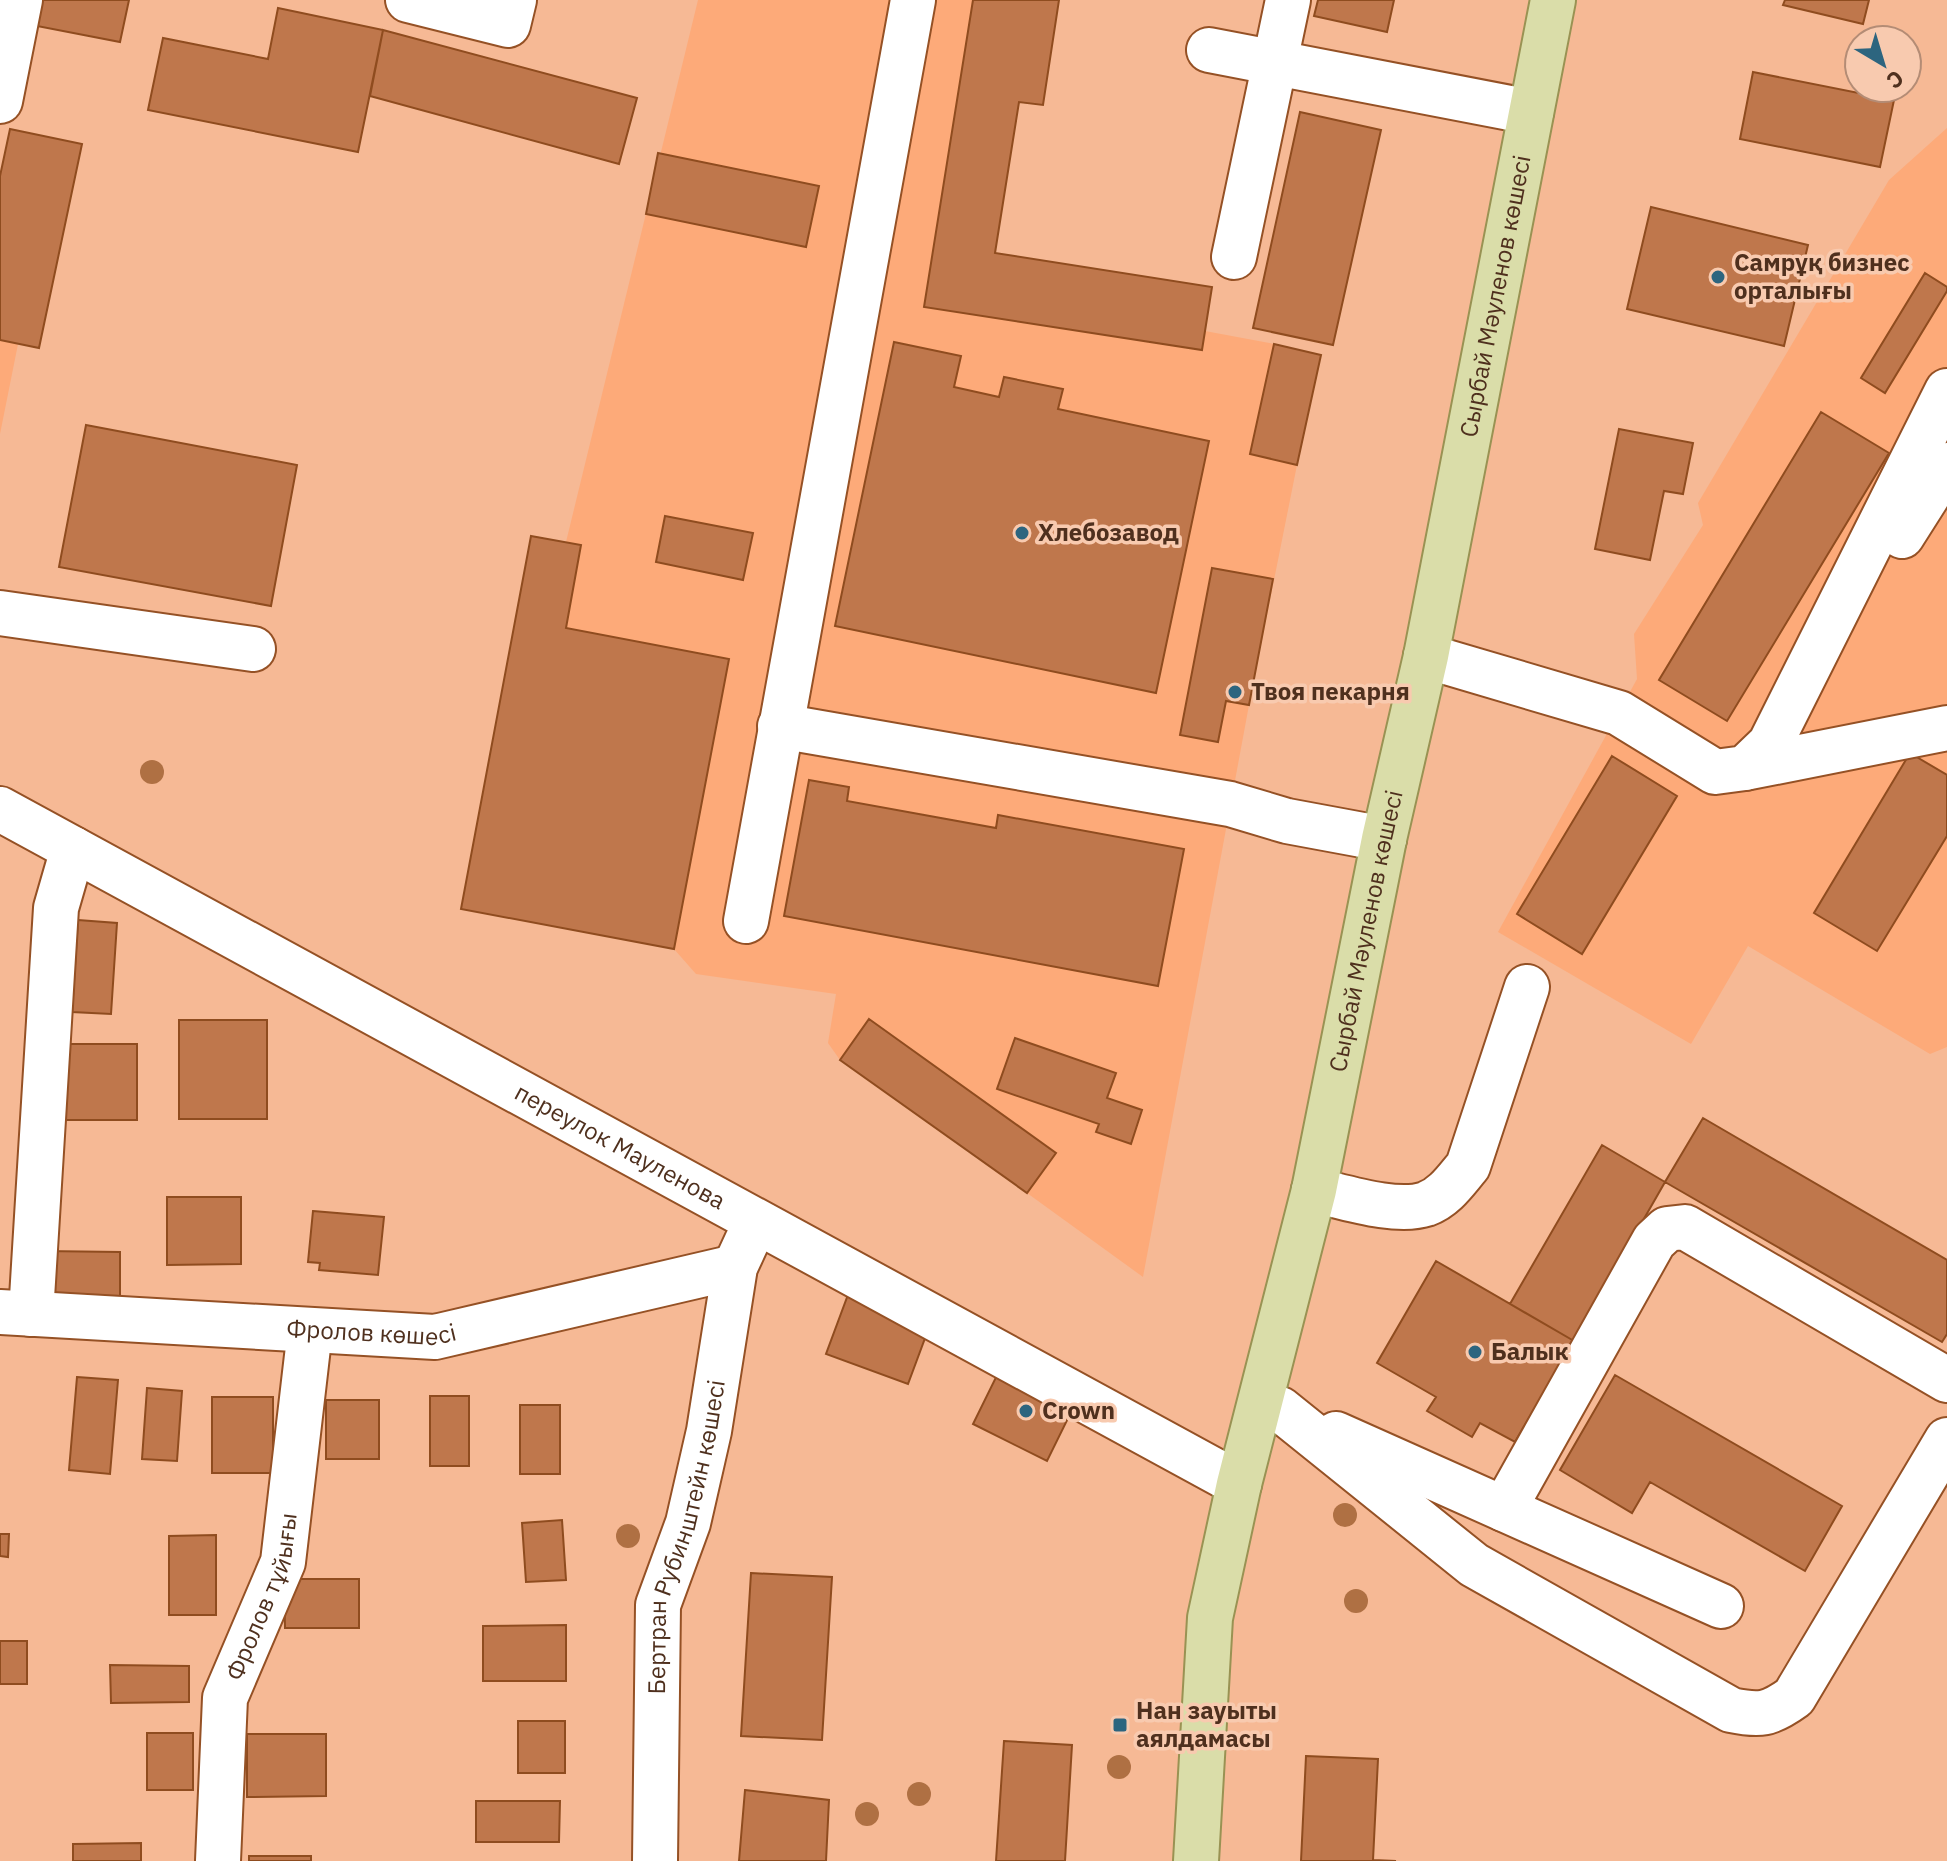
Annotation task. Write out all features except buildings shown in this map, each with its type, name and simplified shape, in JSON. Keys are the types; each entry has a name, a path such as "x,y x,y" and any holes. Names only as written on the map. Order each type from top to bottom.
{"main road":[{"name":"Сырбай Мәуленов көшесі","path":"1196,1861 1210,1618 1239,1484 1270,1405 1384,839 1426,656 1553,0"}],"street":[{"path":"0,101 20,0"},
{"path":"408,0 508,25 514,0"},
{"path":"746,921 913,0"},
{"path":"1234,257 1288,0"},
{"path":"1209,50 1531,112"},
{"path":"1757,756 1947,391"},
{"path":"1757,756 1947,465"},
{"path":"0,613 253,649"},
{"path":"1426,656 1619,713 1715,772 1757,756 1947,728"},
{"path":"780,726 1230,804 1287,821 1384,839"},
{"name":"переулок Мауленова","path":"2,820 73,849 1239,1484"},
{"path":"15,1313 56,908 73,849"},
{"path":"1314,1190 1404,1208 1428,1204 1450,1189 1468,1166 1527,987"},
{"name":"Бертран Рубинштейн көшесі","path":"655,1861 658,1605 688,1523 709,1431 735,1267 756,1221"},
{"path":"1504,1509 1654,1241 1667,1229 1685,1227 1947,1380"},
{"name":"Фролов көшесі","path":"15,1313 435,1337 735,1267"},
{"name":"Фролов тұйығы","path":"218,1861 225,1698 283,1562 310,1330"},
{"path":"1270,1405 1474,1565 1731,1710 1756,1715 1776,1711 1794,1697 1947,1440"},
{"path":"1270,1405 1721,1606"}],"shaded area":[{"path":"698,0 973,0 924,307 1205,331 1274,344 1250,454 1297,465 1249,705 1143,1277 1027,1193 1055,1152 869,1019 840,1060 828,1043 836,994 696,974 674,949 729,659 566,628 566,542"},
{"path":"1947,128 1947,1047 1930,1054 1748,946 1691,1044 1498,932 1637,679 1634,634 1703,525 1698,503 1889,180"},
{"path":"0,340 18,344 0,434"}],"place":[{"name":"Самрұқ бизнес орталығы","path":"1718,277"},
{"name":"Хлебозавод","path":"1022,533"},
{"name":"Твоя пекарня","path":"1235,692"},
{"name":"Балык","path":"1475,1352"},
{"name":"Crown","path":"1026,1411"},
{"name":"Нан зауыты аялдамасы","path":"1120,1725"}]}
